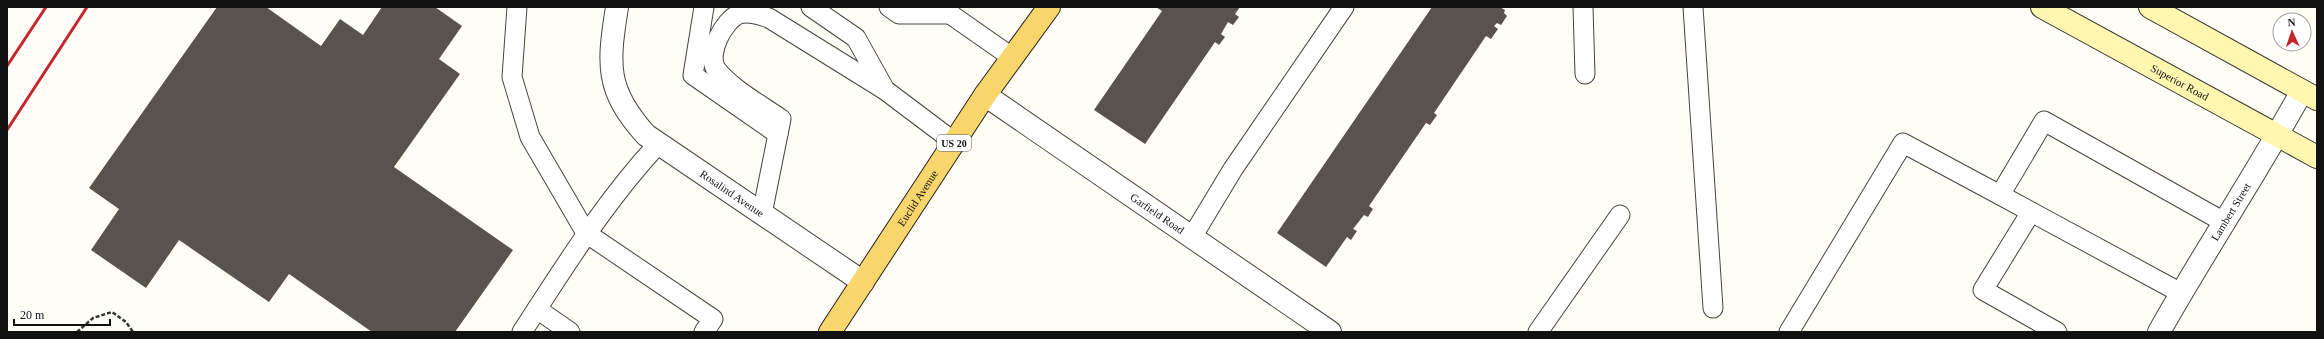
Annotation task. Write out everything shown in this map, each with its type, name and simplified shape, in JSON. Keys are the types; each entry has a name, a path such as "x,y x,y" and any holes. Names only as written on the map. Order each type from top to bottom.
{"main road":[{"name":"Euclid Avenue","path":"830,332 985,95 1049,7"},
{"name":"Superior Road","path":"2042,7 2317,157"},
{"path":"2150,7 2309,95"}],"street":[{"name":"Rosalind Avenue","path":"617,7 612,41 611,65 615,91 628,116 646,135 863,282"},
{"name":"Garfield Road","path":"985,95 1330,332"},
{"name":"Lambert Street","path":"2159,332 2180,293 2277,136 2309,95"}],"lane":[{"path":"517,7 512,77 530,137 586,233 713,319 704,332"},
{"path":"704,7 693,75 778,134"},
{"path":"810,7 856,38 885,90"},
{"path":"889,7 899,14 949,10 1013,58"},
{"path":"1192,237 1233,169 1344,7"},
{"path":"1583,7 1584,74"},
{"path":"1694,7 1713,308"},
{"path":"762,214 781,119 723,78 715,67 714,51 718,38 728,22 738,14 752,12 769,18 885,90 954,142"},
{"path":"2000,194 2044,121 2224,222"},
{"path":"1789,332 1903,142 2180,293"},
{"path":"522,332 586,233 628,177 659,143"},
{"path":"2031,212 1983,290 2057,332"},
{"path":"1538,332 1620,215"},
{"path":"537,309 570,332"}],"path":[{"path":"77,332 93,318 112,312 126,322 133,332"}],"building":[{"path":"217,7 266,7 321,46 340,19 363,35 382,7 435,7 462,26 439,59 460,74 394,167 513,250 455,332 372,332 289,274 269,302 179,240 146,288 91,250 119,209 89,188"},
{"path":"1156,7 1240,7 1235,14 1239,17 1233,25 1228,22 1221,34 1225,37 1219,45 1215,42 1145,144 1094,110 1162,11"},
{"path":"1432,7 1500,7 1505,10 1504,13 1507,16 1501,25 1497,23 1494,26 1498,29 1491,39 1486,36 1434,113 1437,115 1430,125 1426,123 1369,206 1373,209 1368,217 1364,215 1353,229 1357,231 1351,240 1347,237 1326,267 1277,233"}],"railway":[{"path":"7,66 46,7"},
{"path":"7,130 87,7"}]}
